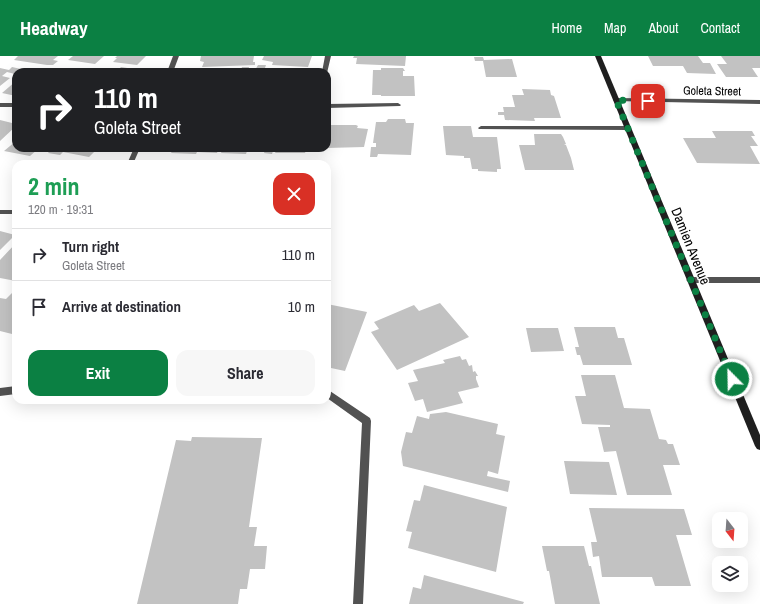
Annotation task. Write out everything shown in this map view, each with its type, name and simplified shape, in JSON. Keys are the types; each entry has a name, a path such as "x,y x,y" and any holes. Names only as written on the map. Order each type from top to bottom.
{"main road":[{"name":"Damien Avenue","path":"598,56 760,446"}],"street":[{"path":"172,68 176,56"},
{"path":"326,68 328,56"},
{"name":"Goleta Street","path":"616,100 760,102"},
{"path":"0,105 12,105"},
{"path":"331,106 398,105"},
{"path":"481,128 628,128"},
{"path":"0,212 12,212"},
{"path":"690,280 760,280"},
{"path":"0,392 12,390"},
{"path":"331,396 367,421 358,604"}],"building":[{"path":"18,56 58,56 53,60 58,61 53,65 47,65 14,60"},
{"path":"73,56 104,56 95,64 68,60"},
{"path":"117,56 146,56 137,65 113,62"},
{"path":"201,56 254,56 253,62 255,62 255,65 202,67 204,62 200,61"},
{"path":"264,56 312,56 308,67 272,65 273,62 262,60"},
{"path":"354,56 406,56 405,66 356,64 357,58 353,58"},
{"path":"648,56 698,56 703,63 710,63 716,74 687,73 683,66 653,66"},
{"path":"721,56 760,56 760,68 752,68 758,77 726,77 717,64 727,64"},
{"path":"474,57 483,57 484,60 512,59 517,77 486,77 483,61 475,61"},
{"path":"258,65 266,65 265,68 256,68"},
{"path":"12,67 16,68 12,68 12,73 7,72 2,76 10,78 0,86 0,68 9,70"},
{"path":"381,68 403,68 405,71 403,71 403,76 414,76 415,96 372,95 373,70 381,70"},
{"path":"12,84 12,95 2,93"},
{"path":"522,89 550,90 551,95 554,96 561,118 534,118 535,121 505,120 504,115 498,115 498,112 504,112 503,107 515,107 512,95 524,95"},
{"path":"388,119 405,119 406,123 414,123 411,155 378,154 377,157 370,157 371,147 376,147 376,143 373,143 376,122 386,122"},
{"path":"0,120 12,123 12,130 0,141"},
{"path":"331,125 356,125 358,126 357,128 368,129 364,147 331,148"},
{"path":"443,126 471,126 473,137 497,137 501,169 497,169 497,172 478,171 478,169 472,169 470,158 464,158 464,156 446,155"},
{"path":"712,131 752,131 755,136 751,136 758,146 750,146 760,164 697,163 683,138 716,138"},
{"path":"534,134 561,134 566,144 564,145 566,145 574,170 525,170 519,145 535,145"},
{"path":"12,144 12,152 34,152 30,156 4,151"},
{"path":"49,152 63,152 60,155 48,153"},
{"path":"63,152 94,152 89,157"},
{"path":"172,152 197,152 196,154"},
{"path":"197,152 217,152 217,153"},
{"path":"221,152 247,152 246,154"},
{"path":"264,152 273,152 272,154"},
{"path":"276,152 305,152 305,153"},
{"path":"0,231 12,234 12,238 0,250"},
{"path":"12,247 12,280 0,278 0,260"},
{"path":"12,293 12,334 0,331 0,298 6,299"},
{"path":"440,303 469,337 397,370 371,332 379,329 374,322 414,305 419,311"},
{"path":"331,305 367,312 345,371 331,368"},
{"path":"574,327 615,327 618,338 624,338 632,365 583,365 580,355 577,355 575,347 579,347"},
{"path":"526,328 558,328 564,351 531,352"},
{"path":"460,356 462,360 466,359 469,366 472,365 473,372 475,371 478,376 476,376 476,379 479,387 458,392 463,403 427,412 423,399 415,401 408,383 418,381 413,370 445,363 443,360"},
{"path":"581,375 615,375 624,408 650,409 659,439 666,440 668,444 673,444 680,465 663,465 672,495 627,495 616,451 604,452 598,427 610,427 610,425 582,424 575,396 586,396"},
{"path":"446,412 498,424 496,434 505,436 498,474 488,471 487,476 510,481 508,492 403,466 401,452 406,432 412,433 417,416 429,419 430,414"},
{"path":"192,437 262,438 249,527 257,527 254,546 267,546 265,569 250,569 247,589 240,589 238,604 137,604 176,440 191,441"},
{"path":"564,461 609,462 617,495 570,494"},
{"path":"424,485 507,507 496,572 408,548 412,532 406,531 414,500 420,501"},
{"path":"589,508 684,509 692,535 676,535 691,586 655,586 652,577 602,577 599,556 593,557 591,542 597,542"},
{"path":"542,546 584,546 589,566 591,566 600,604 555,604 549,571 547,571"},
{"path":"424,575 524,602 523,604 409,604 413,587 421,589"}],"route":[{"path":"648,101 616,100 732,379"}]}
